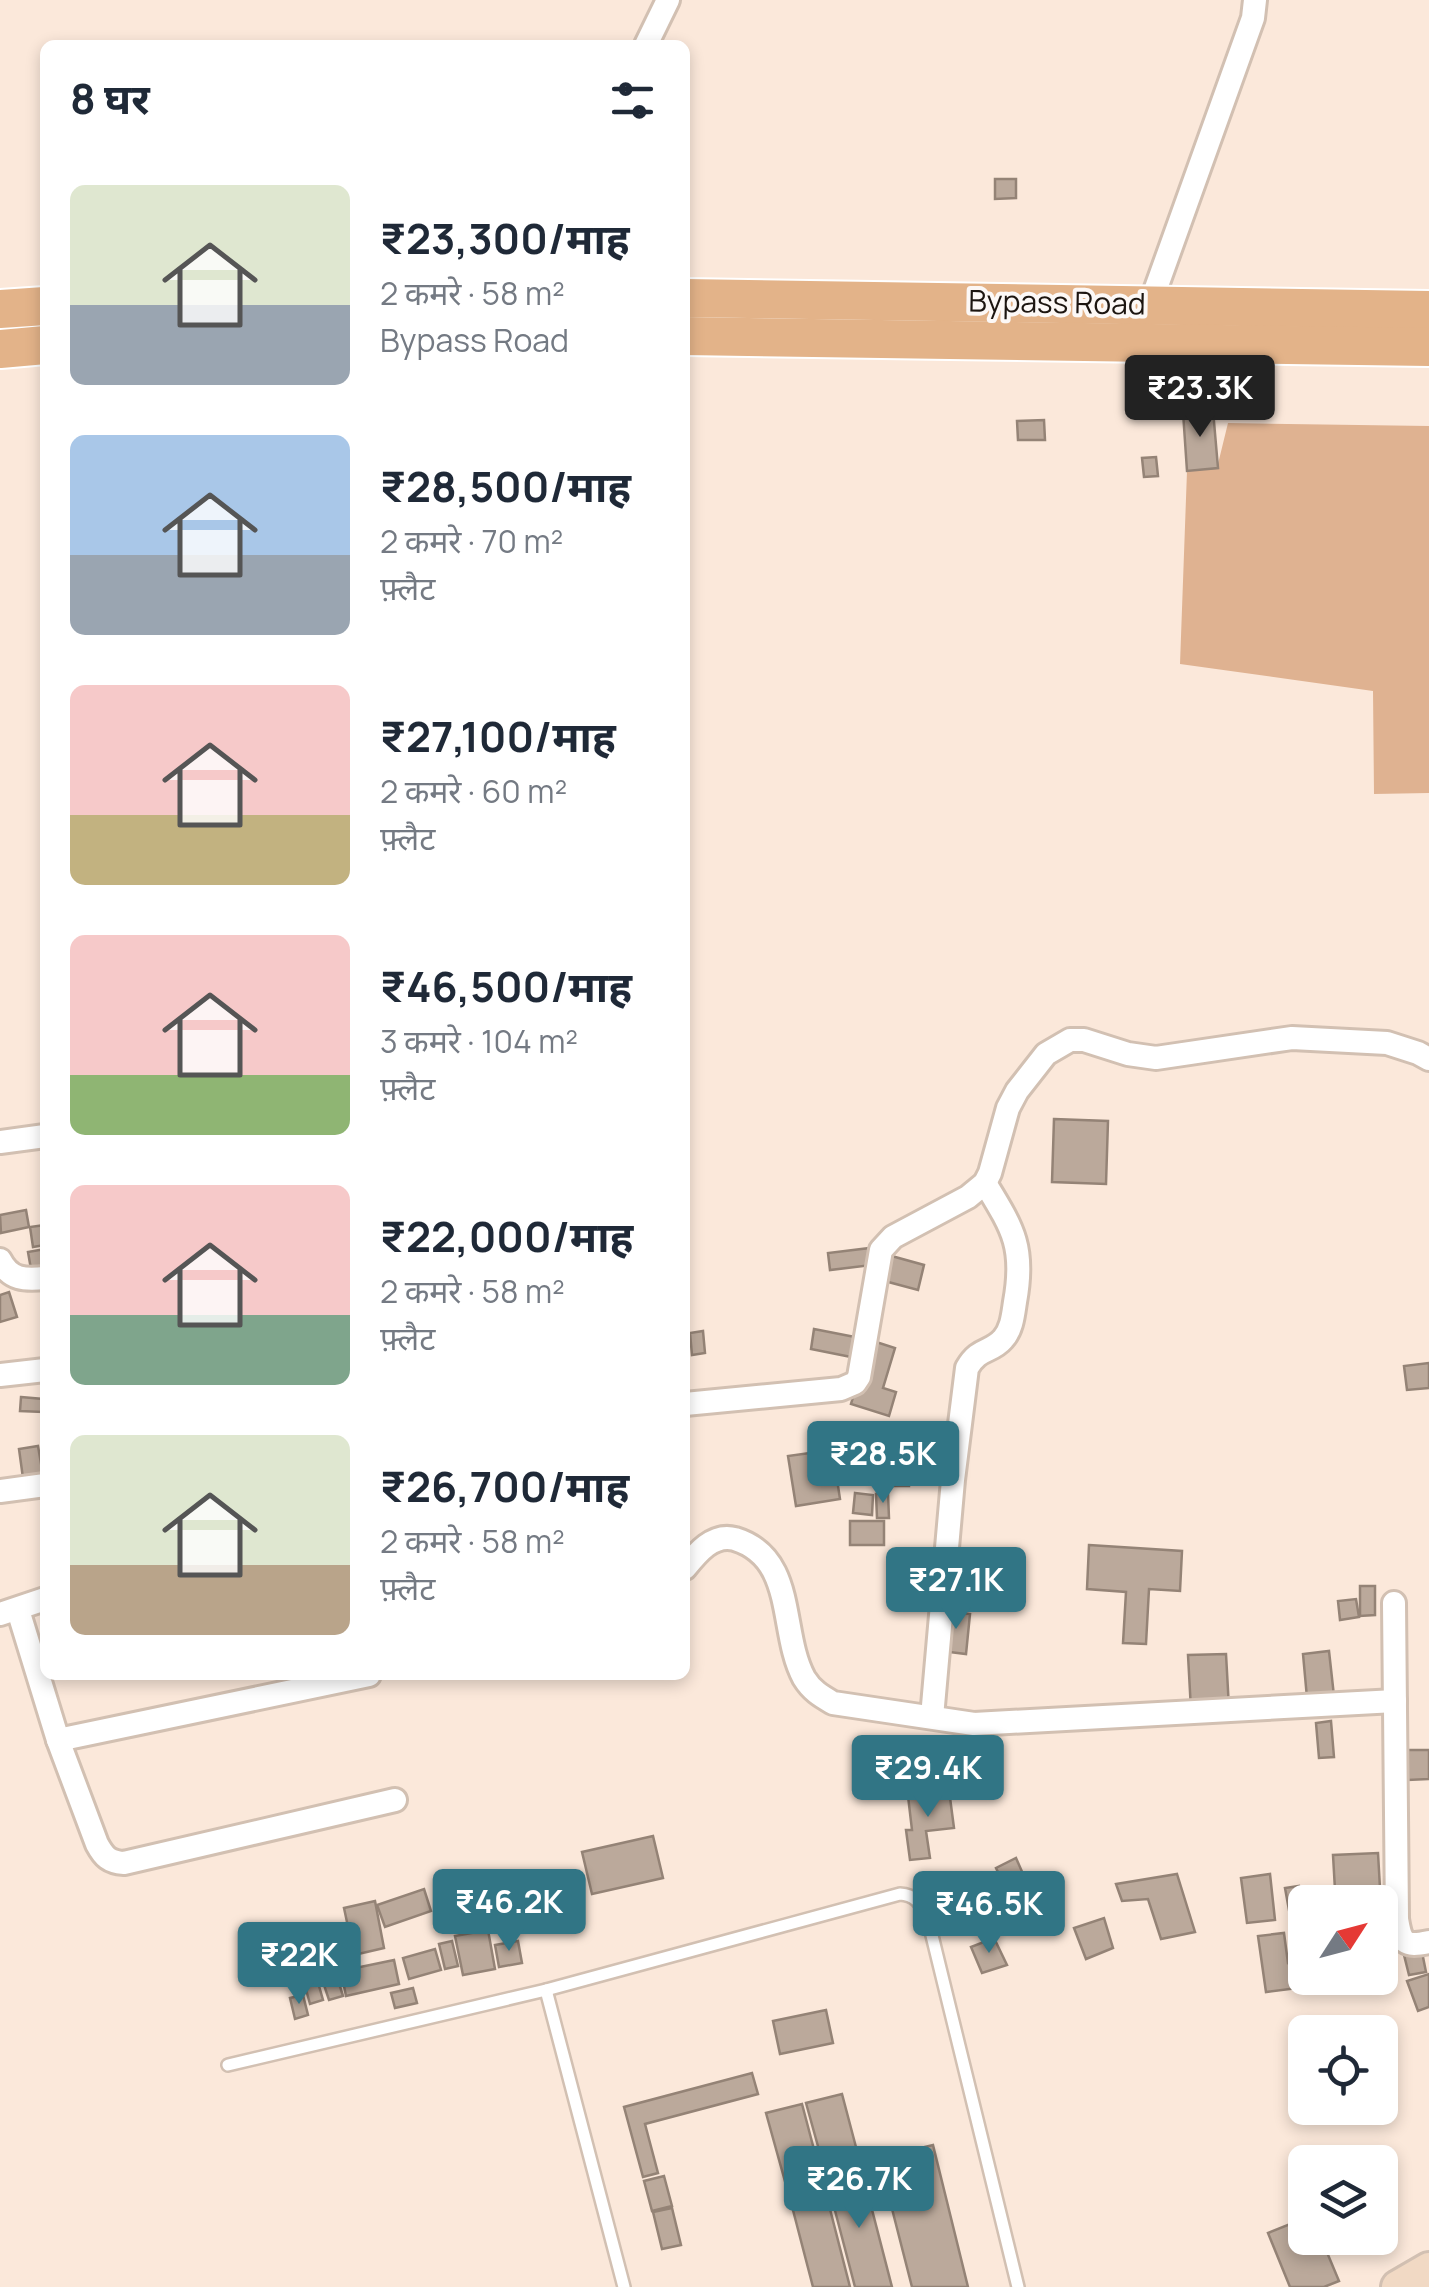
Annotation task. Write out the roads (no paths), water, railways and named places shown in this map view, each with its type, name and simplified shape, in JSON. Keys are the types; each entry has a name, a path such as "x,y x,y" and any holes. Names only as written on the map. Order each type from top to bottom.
{"main road":[{"name":"Bypass Road","path":"690,298 1429,310"},
{"path":"0,309 40,306"},
{"name":"Bypass Road","path":"690,336 1429,347"},
{"path":"0,350 40,346"},
{"path":"1398,2287 1429,2269"}],"street":[{"path":"648,40 668,0"},
{"path":"1150,305 1252,18 1254,0"},
{"path":"690,1404 841,1389 855,1383 886,1243 985,1184 1008,1108 1046,1054 1058,1045 1084,1040 1156,1058 1292,1038 1386,1043 1429,1059"},
{"path":"0,1142 40,1137"},
{"path":"932,1717 953,1480 968,1368 973,1358 1006,1336 1020,1275 1018,1247 985,1184"},
{"path":"0,1260 10,1275 40,1278"},
{"path":"0,1374 40,1370"},
{"path":"0,1491 40,1485"},
{"path":"690,1562 712,1542 727,1537 749,1544 766,1560 779,1579 793,1652 804,1678 816,1694 833,1703 992,1724 1395,1701"},
{"path":"40,1601 9,1612 97,1844 112,1862 124,1863 396,1800"},
{"path":"1394,1603 1397,1918 1406,1943 1429,1942"},
{"path":"58,1740 345,1680"}],"lane":[{"path":"228,2065 546,1990 900,1894 910,1895 927,1915 1018,2287"},
{"path":"546,1990 624,2287"}]}
